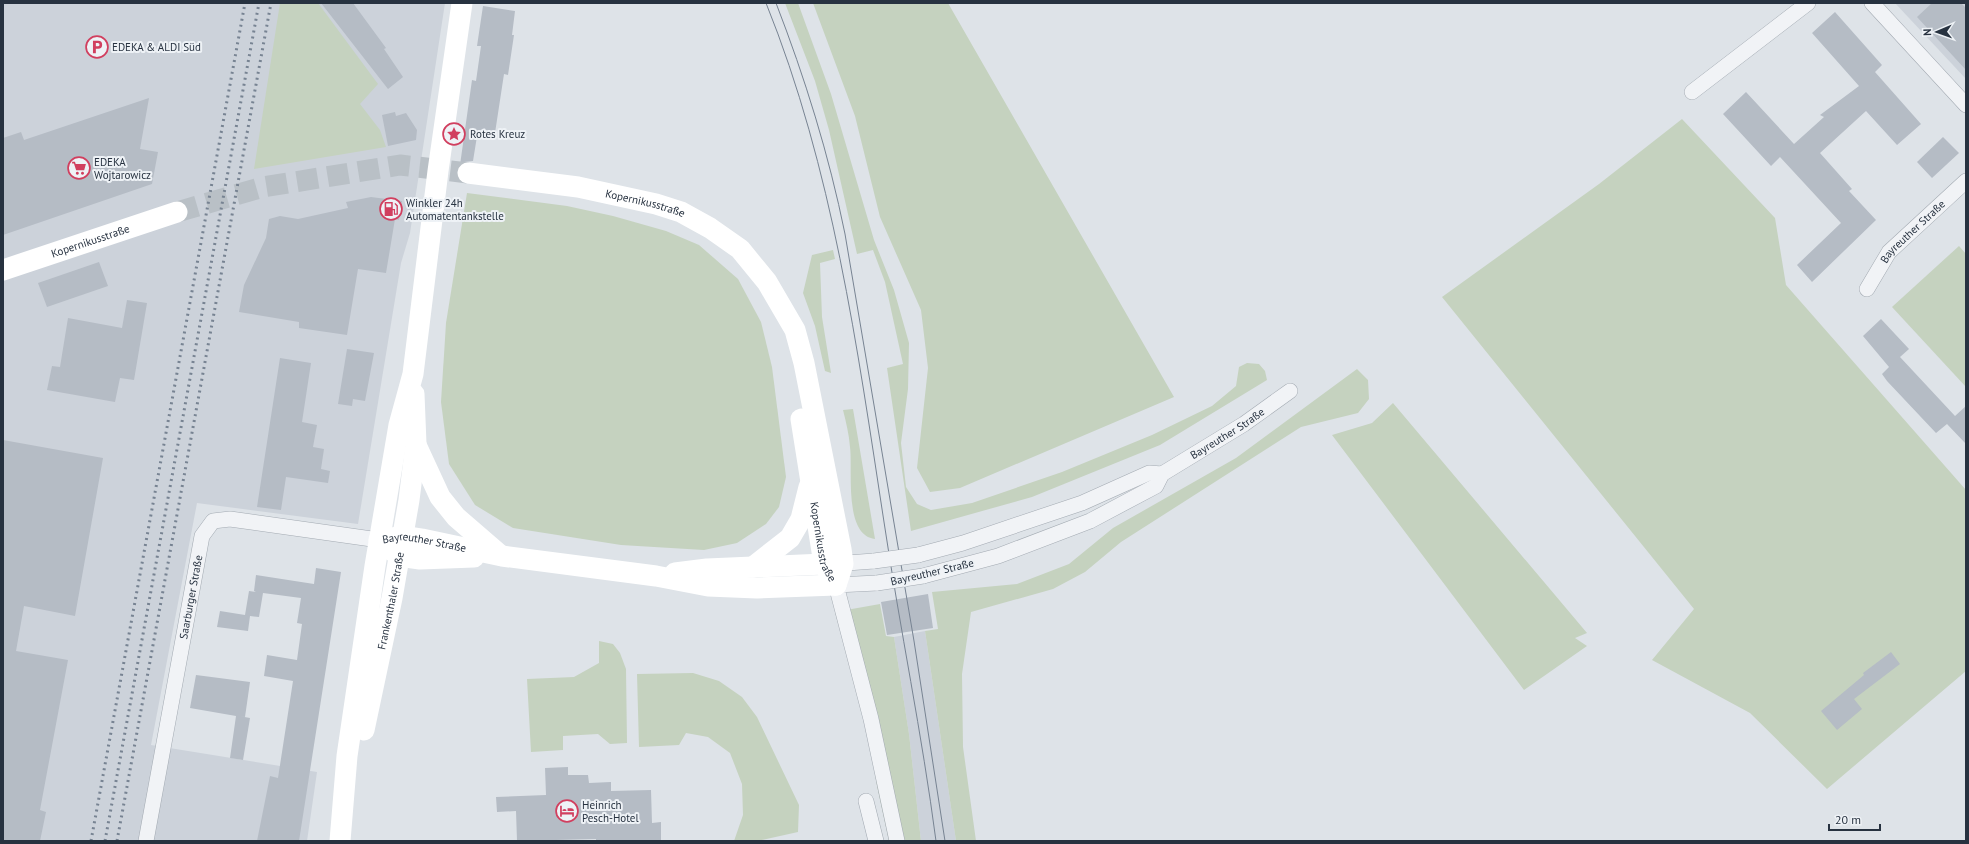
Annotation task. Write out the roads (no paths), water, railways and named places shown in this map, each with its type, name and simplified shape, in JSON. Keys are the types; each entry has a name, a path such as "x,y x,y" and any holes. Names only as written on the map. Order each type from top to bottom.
{"street":[{"name":"Frankenthaler Straße","path":"341,832 347,756 379,540 399,426 413,374 438,171 462,3"},
{"path":"1692,92 1808,3"},
{"path":"1872,3 1966,105"},
{"name":"Kopernikusstraße","path":"468,173 524,179 630,197 681,212 710,228 740,249 767,282 795,330 804,363 836,585"},
{"name":"Bayreuther Straße","path":"1867,288 1889,252 1966,181"},
{"name":"Kopernikusstraße","path":"3,270 177,212"},
{"name":"Kopernikusstraße","path":"782,308 811,479 834,564"},
{"name":"Frankenthaler Straße","path":"341,832 358,757 401,546 416,444 413,374"},
{"name":"Bayreuther Straße","path":"379,540 401,546 438,542 502,556 656,576 715,586 758,588 836,585 877,583 924,576 998,556 1090,521 1156,486 1162,474 1244,424 1290,391"},
{"path":"416,444 430,479 440,497 456,518 502,556"},
{"name":"Bayreuther Straße","path":"656,576 707,569 834,564 874,561 918,555 963,543 1075,506 1149,473 1162,474"},
{"path":"753,567 790,538 801,519 811,479"},
{"name":"Saarburger Straße","path":"146,841 202,536 213,521 230,519 379,540"},
{"path":"836,585 871,719 897,841"},
{"path":"866,801 876,841"}],"tunnel":[{"path":"177,212 263,187 400,165 468,173"}],"tram line":[{"path":"766,3 789,66 809,129 826,194 840,259 864,390 890,562 936,841"},
{"path":"776,3 806,88 824,146 839,204 914,641 945,841"}],"railway":[{"path":"91,841 245,3"},
{"path":"105,841 259,3"},
{"path":"117,841 271,3"}],"place":[{"name":"EDEKA & ALDI Süd","path":"97,47"},
{"name":"Rotes Kreuz","path":"454,134"},
{"name":"EDEKA Wojtarowicz","path":"79,168"},
{"name":"Winkler 24h Automatentankstelle","path":"391,209"},
{"name":"Heinrich Pesch-Hotel","path":"567,811"}]}
